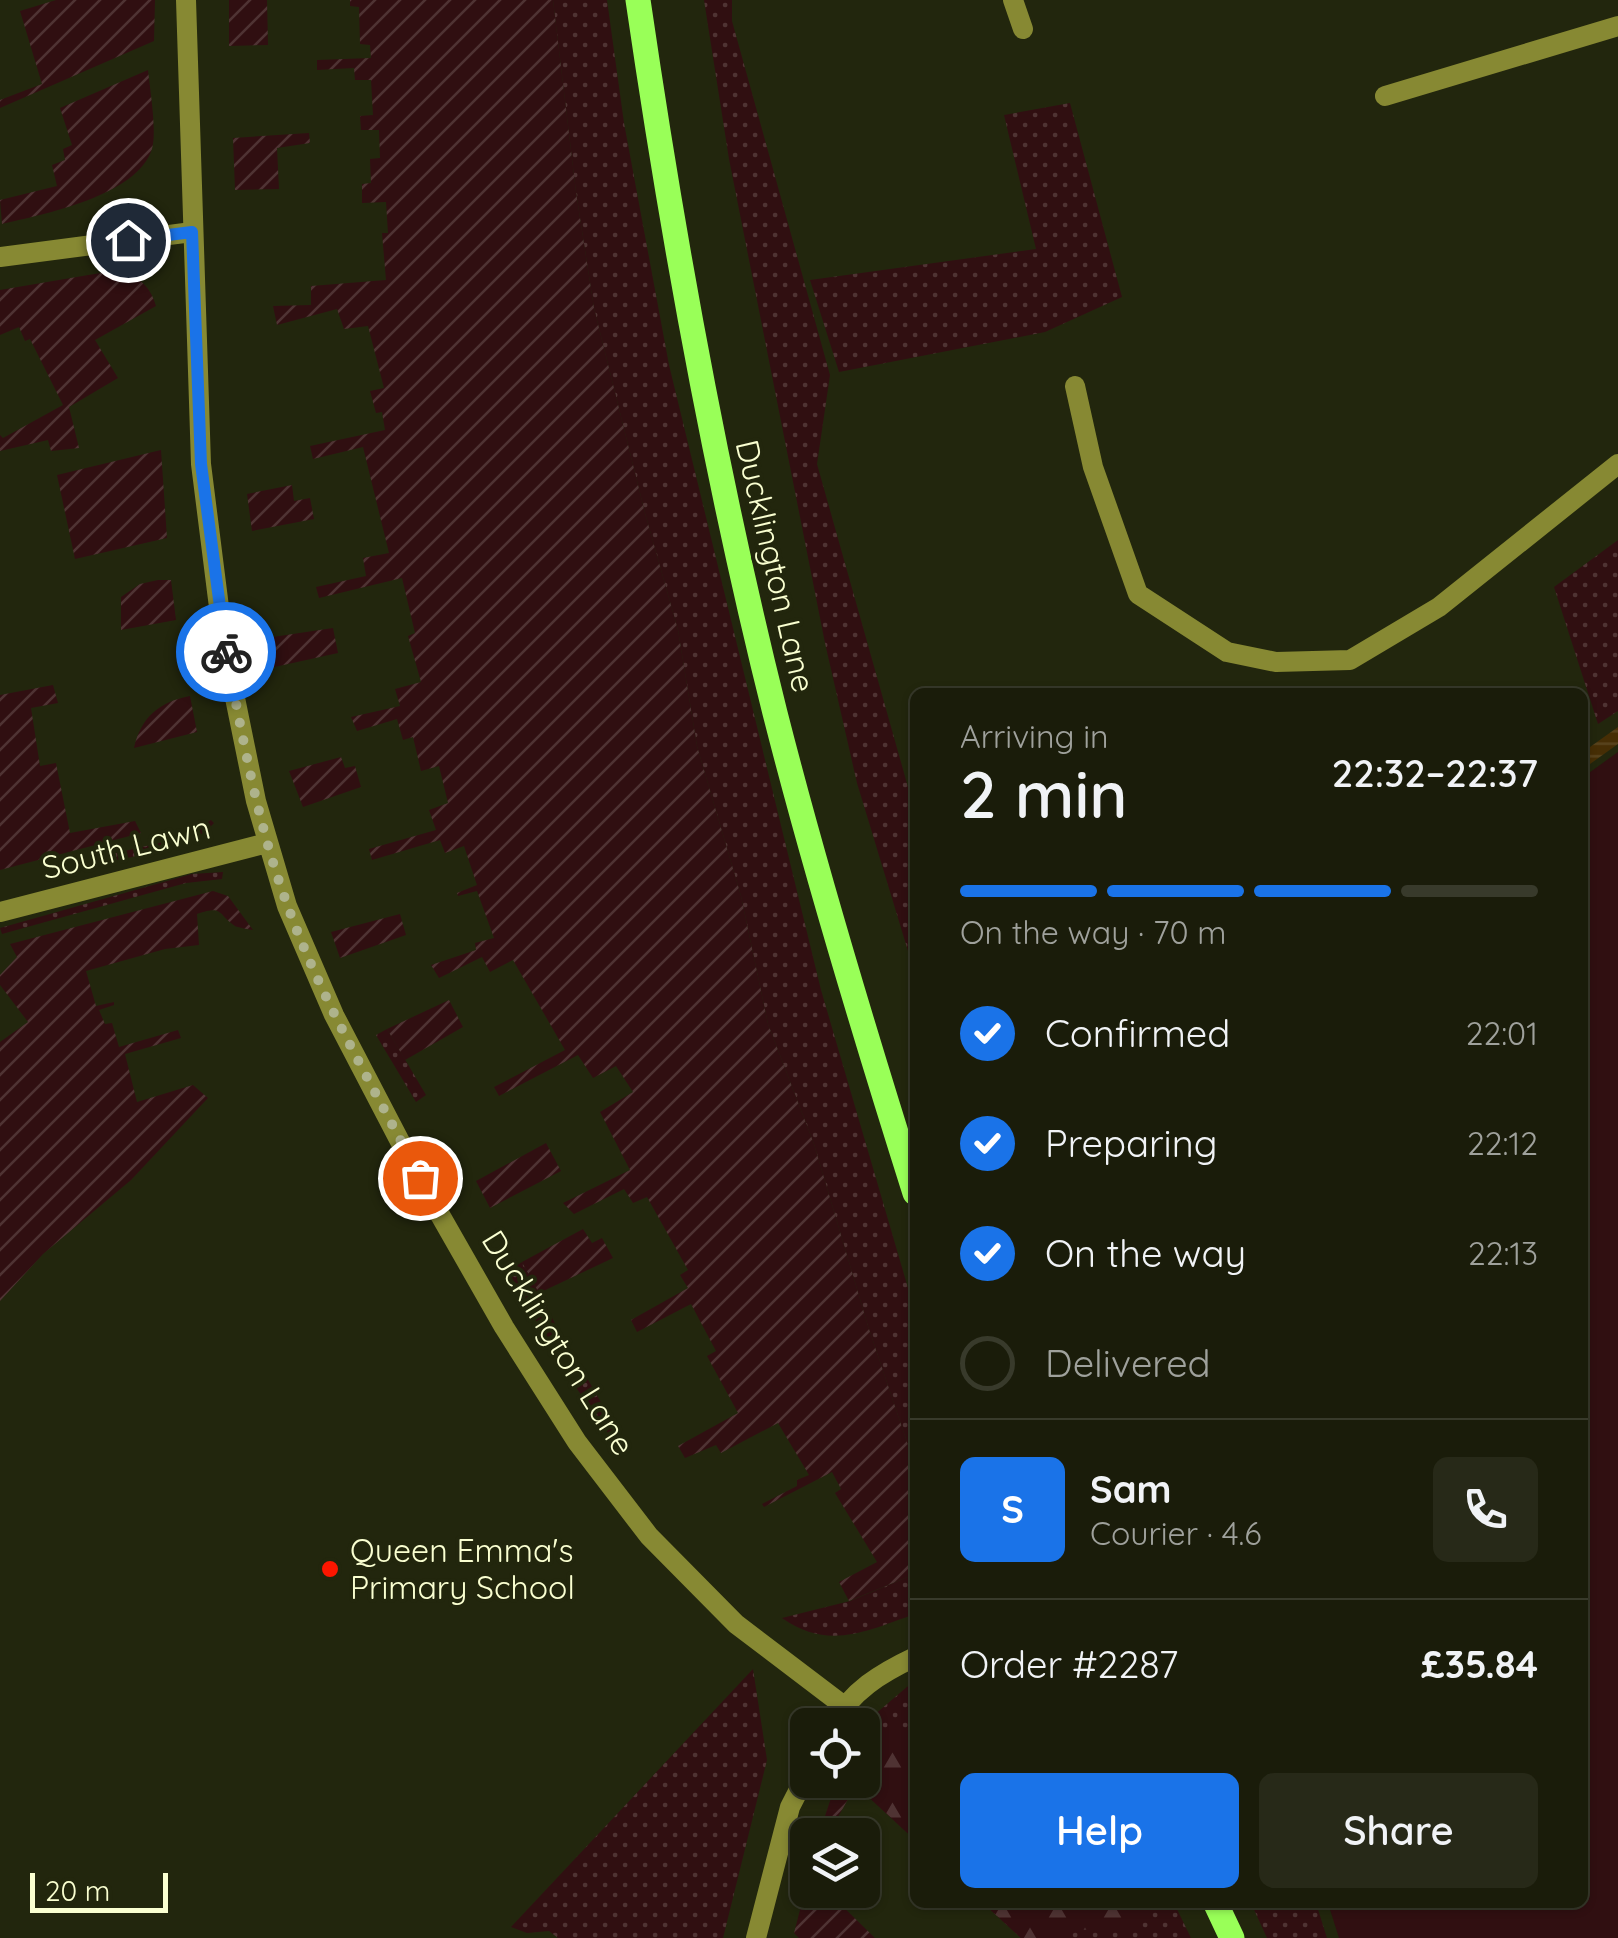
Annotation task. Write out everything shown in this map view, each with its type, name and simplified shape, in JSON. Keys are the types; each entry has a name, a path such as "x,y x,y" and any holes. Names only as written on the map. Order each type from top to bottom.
{"main road":[{"name":"Ducklington Lane","path":"638,0 673,231 712,434 776,714 910,1177"},
{"path":"1218,1908 1232,1938"}],"street":[{"name":"Ducklington Lane","path":"186,0 201,464 223,639 256,801 287,906 334,1015 474,1276 577,1442 649,1536 736,1624 844,1706"},
{"path":"1013,0 1024,29"},
{"path":"1385,96 1618,26"},
{"path":"0,258 192,232"},
{"path":"1075,386 1092,467 1138,594 1228,652 1276,662 1350,660 1439,607 1618,464"},
{"name":"South Lawn","path":"0,912 268,843"},
{"path":"844,1706 872,1680 910,1659"},
{"path":"756,1938 795,1798"}],"green space":[{"path":"56,0 155,0 154,41 0,108 0,100 42,84 20,11"},
{"path":"229,0 267,0 268,45 229,46"},
{"path":"350,0 553,0 594,308 678,630 697,746 741,896 768,1024 814,1144 910,1451 910,1576 849,1601 839,1582 877,1562 835,1493 841,1489 832,1472 764,1507 762,1504 797,1486 797,1480 809,1475 778,1423 721,1453 716,1445 685,1458 678,1446 738,1413 707,1356 716,1351 691,1304 637,1332 631,1320 688,1288 680,1275 688,1270 647,1197 633,1203 624,1189 574,1214 563,1203 630,1170 600,1112 633,1092 616,1066 593,1078 578,1055 499,1096 494,1087 565,1050 513,960 490,972 482,957 439,978 431,965 476,950 475,943 494,938 477,891 458,896 457,893 477,885 464,846 445,853 440,840 372,860 369,849 436,830 429,810 448,803 439,766 421,771 413,737 403,740 397,719 357,731 351,717 400,706 395,689 421,682 408,636 415,633 402,578 319,598 316,587 366,576 363,558 389,553 363,447 313,459 310,446 385,430 382,412 376,413 370,391 384,388 368,326 344,329 337,309 277,325 273,306 311,305 311,286 386,280 382,233 388,233 386,202 362,203 362,184 371,183 370,159 380,158 379,130 361,130 360,116 373,115 371,80 355,80 354,68 317,70 317,60 371,58 370,45 360,44 359,7 350,6"},
{"path":"553,0 607,0 624,123 669,365 821,990 910,1295 910,1451 814,1144 768,1024 741,896 697,746 678,630 594,308"},
{"path":"704,0 732,0 732,21 830,375 817,464 910,794 910,958 857,783 825,643 729,159"},
{"path":"148,70 153,141 143,165 109,191 2,224 0,200 57,186 52,165 65,160 63,149 72,145 60,108"},
{"path":"1070,103 1122,297 1045,332 839,372 810,280 1036,249 1004,115"},
{"path":"309,133 310,143 277,148 279,189 235,190 233,138"},
{"path":"112,271 140,281 156,306 95,340 118,378 69,407 79,448 51,451 48,440 0,451 0,435 3,438 63,405 30,339 25,341 19,327 0,335 0,290"},
{"path":"161,450 167,538 75,559 57,475"},
{"path":"292,485 294,501 310,498 314,519 252,531 247,494"},
{"path":"1618,540 1618,711 1598,724 1588,688 1554,587"},
{"path":"171,580 176,620 121,630 121,597 140,584"},
{"path":"333,628 338,653 270,668 266,638"},
{"path":"53,685 58,703 31,708 40,766 56,763 70,833 135,821 141,833 0,870 0,695"},
{"path":"190,696 197,732 134,748 141,728 153,713 169,702"},
{"path":"1618,752 1618,1938 1339,1938 1330,1908 1588,1908 1588,774"},
{"path":"341,757 345,768 355,766 361,787 303,807 289,771"},
{"path":"211,820 214,823 191,840 92,865 90,859 185,837"},
{"path":"223,872 222,879 186,883 2,934 0,928 192,874"},
{"path":"213,891 228,896 253,930 235,926 219,912 206,911 197,914 199,945 165,949 86,971 96,1006 114,1002 99,1010 105,1024 112,1023 119,1047 178,1030 181,1038 125,1054 137,1102 193,1085 208,1098 131,1180 43,1254 0,1301 0,1042 28,1022 0,985 0,975 17,957 10,944"},
{"path":"400,914 406,935 340,958 331,932"},
{"path":"449,1000 463,1027 405,1060 387,1029"},
{"path":"387,1029 426,1095 416,1102 376,1035"},
{"path":"546,1143 561,1171 490,1208 476,1181"},
{"path":"583,1229 592,1243 602,1238 613,1258 539,1293 522,1262"},
{"path":"522,1262 559,1331 546,1338 508,1271"},
{"path":"587,1378 626,1446 620,1450 575,1386"},
{"path":"910,1576 910,1616 880,1626 832,1636 799,1628 782,1618 850,1601"},
{"path":"753,1669 767,1760 723,1938 558,1938 549,1931 527,1933 511,1927"},
{"path":"910,1684 910,1835 870,1798 880,1798 880,1710"},
{"path":"880,1731 910,1733 910,1835 870,1798 880,1798"},
{"path":"831,1798 849,1798 837,1818 824,1818"},
{"path":"800,1908 844,1908 875,1938 799,1938 794,1933"},
{"path":"988,1908 1176,1908 1191,1938 1021,1938"},
{"path":"988,1908 1144,1908 1132,1928 1077,1930 1068,1938 1021,1938"},
{"path":"1253,1908 1318,1908 1327,1938 1267,1938"}],"shaded area":[{"path":"1618,727 1618,744 1588,765 1588,748"}],"way so far":[{"path":"226,652 256,801 287,906 334,1015 420,1178"}],"place":[{"name":"Queen Emma's Primary School","path":"330,1569"}],"route":[{"path":"128,240 192,232 201,464 226,652"}]}
